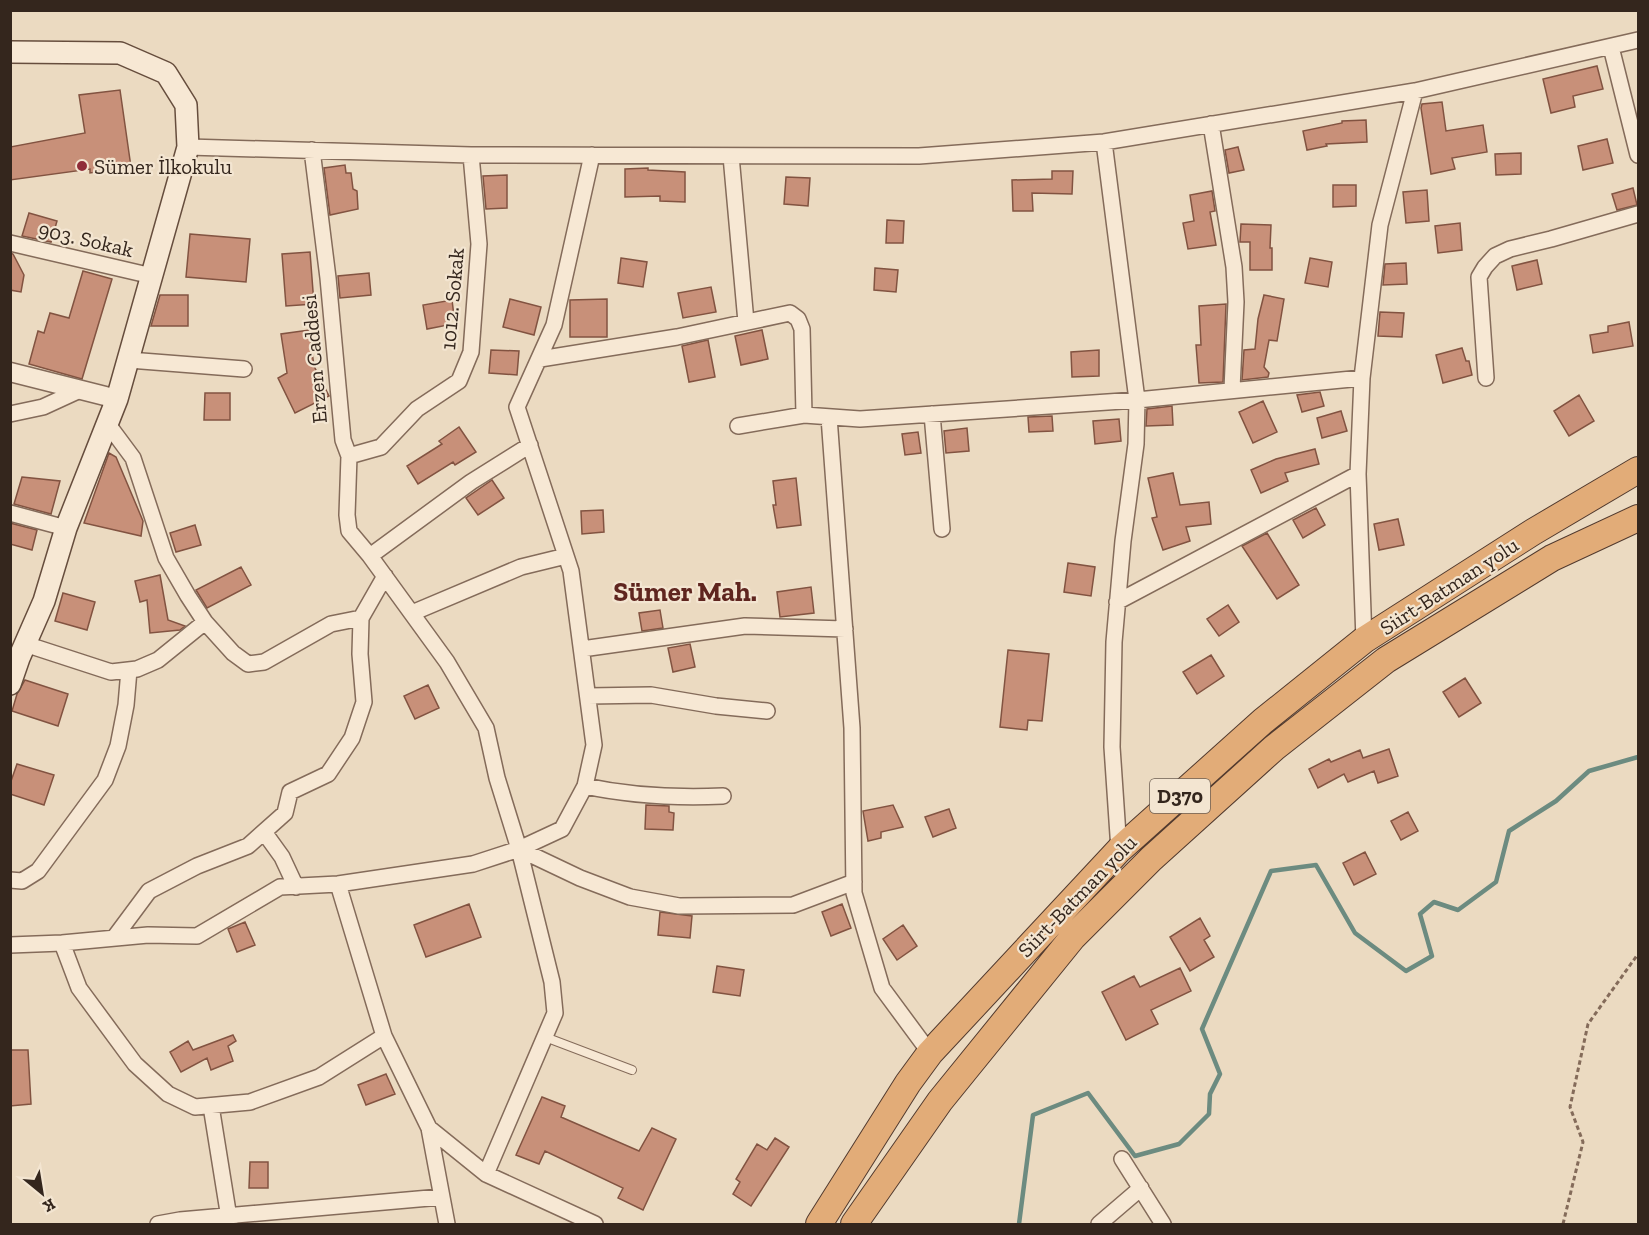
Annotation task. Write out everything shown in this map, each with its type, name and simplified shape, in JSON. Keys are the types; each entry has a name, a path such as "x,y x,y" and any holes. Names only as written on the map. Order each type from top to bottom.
{"highway":[{"name":"Siirt-Batman yolu","path":"819,1224 908,1083 930,1053 1119,850 1263,722 1364,640 1533,532 1638,470"},
{"name":"Siirt-Batman yolu","path":"854,1224 954,1083 1074,937 1151,859 1274,748 1386,660 1552,558 1638,518"}],"main road":[{"path":"10,52 120,53 166,73 186,105 188,147 117,399 66,528 44,601 18,653 10,684"}],"street":[{"path":"188,147 471,154 919,156 1104,142 1415,91 1638,40"},
{"path":"1611,47 1638,155"},
{"path":"1364,640 1358,474 1362,378 1380,225 1415,91"},
{"path":"1211,124 1234,267 1236,302 1232,389"},
{"path":"1104,142 1137,400 1136,444 1123,541 1114,642 1113,747 1119,850"},
{"name":"Erzen Caddesi","path":"312,150 329,289 343,440 349,456 347,515 350,531 447,662 486,728 497,778 519,849 552,982 555,1013 486,1174"},
{"name":"1012. Sokak","path":"349,456 381,447 417,409 459,381 471,352 479,244 471,154"},
{"path":"10,945 148,935 197,936 280,888 338,884 473,864 519,849 561,829 585,786 594,745 571,571 517,406 554,325 592,155"},
{"path":"731,156 746,322"},
{"path":"1486,378 1479,277 1495,256 1510,249 1638,214"},
{"name":"903. Sokak","path":"10,243 152,276"},
{"path":"540,359 677,337 790,313 798,319 802,329 804,415"},
{"path":"129,360 244,369"},
{"path":"10,372 117,399"},
{"path":"738,426 804,415 860,419 1137,400 1362,378"},
{"path":"10,414 43,407 80,390"},
{"path":"932,414 942,529"},
{"path":"829,417 852,728 854,893 882,988 930,1053"},
{"path":"107,423 133,458 166,558 205,622 233,653 248,664 264,662 331,624 361,618"},
{"path":"370,556 471,482 530,445"},
{"path":"1118,602 1358,474"},
{"path":"10,513 66,528"},
{"path":"412,614 521,567 566,556"},
{"path":"114,938 149,891 197,866 248,846 285,813 290,792 328,774 352,738 364,702 360,654 361,618 385,576"},
{"path":"18,653 111,672 137,669 158,660 205,622"},
{"path":"582,649 746,626 845,629"},
{"path":"10,880 22,881 38,871 105,780 118,746 126,705 129,670"},
{"path":"588,696 651,695 716,706 767,711"},
{"path":"585,786 612,792 676,798 723,796"},
{"path":"264,832 282,857 296,887"},
{"path":"519,849 580,878 630,897 679,906 793,905 854,882"},
{"path":"338,884 384,1036 429,1128 447,1224"},
{"path":"62,943 79,988 135,1064 168,1094 195,1107 250,1102 319,1077 384,1036"},
{"path":"211,1106 230,1220"},
{"path":"429,1128 486,1174 595,1224"},
{"path":"1122,1159 1163,1224"},
{"path":"1099,1224 1141,1188"},
{"path":"158,1224 180,1220 230,1220 441,1197"}],"lane":[{"path":"546,1037 632,1070"}],"path":[{"path":"1563,1224 1583,1142 1570,1107 1588,1024 1638,954"}],"building":[{"path":"1597,66 1603,89 1573,96 1575,107 1551,113 1543,79"},
{"path":"120,90 131,167 90,173 90,169 10,180 10,147 85,133 79,95"},
{"path":"1442,102 1446,131 1483,125 1487,152 1452,158 1455,169 1431,174 1421,108 1422,104"},
{"path":"1366,120 1367,142 1326,144 1327,146 1307,150 1303,131 1342,123 1342,121"},
{"path":"1607,139 1613,163 1583,170 1578,146"},
{"path":"1238,147 1244,170 1229,173 1225,150"},
{"path":"1521,153 1521,174 1496,175 1495,154"},
{"path":"345,165 346,173 351,173 353,189 357,191 358,209 330,215 324,168"},
{"path":"648,168 648,170 685,172 685,202 660,201 660,196 625,197 625,169"},
{"path":"1052,171 1073,171 1072,194 1032,193 1033,211 1013,211 1012,180 1052,179"},
{"path":"507,175 507,208 486,209 483,176"},
{"path":"786,177 810,178 808,206 784,204"},
{"path":"1333,185 1356,185 1356,206 1333,207"},
{"path":"1633,188 1637,205 1617,210 1612,194"},
{"path":"1427,190 1429,221 1406,223 1403,192"},
{"path":"1212,191 1215,211 1210,212 1216,245 1188,249 1183,223 1194,221 1190,195"},
{"path":"29,213 57,221 51,242 22,236"},
{"path":"887,220 904,221 903,243 886,243"},
{"path":"1460,223 1462,250 1438,253 1435,226"},
{"path":"1241,224 1271,225 1272,270 1250,270 1250,242 1240,242"},
{"path":"190,234 250,239 246,282 186,277"},
{"path":"310,252 314,304 286,306 282,254"},
{"path":"10,253 13,254 24,275 21,292 10,290"},
{"path":"621,258 647,262 643,287 618,283"},
{"path":"1310,258 1332,262 1328,287 1305,283"},
{"path":"1537,260 1542,284 1517,290 1512,266"},
{"path":"1406,263 1407,284 1383,285 1385,264"},
{"path":"875,268 898,270 896,292 874,290"},
{"path":"83,271 112,279 82,379 29,364 38,331 44,333 50,313 69,318"},
{"path":"369,273 371,295 340,298 338,276"},
{"path":"711,287 716,312 683,318 678,293"},
{"path":"160,295 188,295 188,326 151,326"},
{"path":"1264,295 1284,299 1277,341 1269,340 1264,367 1269,373 1268,377 1242,380 1244,350 1255,349 1258,319"},
{"path":"510,299 541,307 534,335 503,327"},
{"path":"607,299 607,337 570,337 570,300"},
{"path":"452,300 454,316 446,317 448,325 427,329 423,305"},
{"path":"1226,304 1223,382 1199,383 1196,345 1201,345 1199,306"},
{"path":"1380,312 1404,313 1402,337 1378,336"},
{"path":"1629,322 1633,346 1593,353 1590,335 1608,332 1608,326"},
{"path":"309,330 314,366 329,396 295,413 278,378 287,373 281,334"},
{"path":"762,330 768,359 741,365 735,336"},
{"path":"708,340 715,377 689,382 682,346"},
{"path":"1462,348 1466,361 1469,361 1472,375 1443,383 1436,355"},
{"path":"491,350 519,351 517,375 489,373"},
{"path":"1099,350 1099,376 1072,377 1071,352"},
{"path":"1320,392 1324,406 1302,412 1297,395"},
{"path":"205,393 230,393 230,420 204,420"},
{"path":"1579,395 1594,421 1569,436 1554,411"},
{"path":"1263,401 1277,432 1253,443 1239,412"},
{"path":"1172,406 1173,425 1146,426 1147,409"},
{"path":"1341,411 1347,431 1322,438 1317,418"},
{"path":"1052,416 1053,431 1029,432 1028,417"},
{"path":"1119,419 1121,441 1095,444 1093,421"},
{"path":"459,427 476,452 455,465 453,462 418,484 407,466 442,444 439,441"},
{"path":"967,428 969,451 946,453 944,431"},
{"path":"918,432 921,453 905,455 902,434"},
{"path":"1315,449 1319,464 1285,473 1288,481 1261,493 1251,470 1276,459"},
{"path":"109,453 116,457 143,521 141,536 84,523"},
{"path":"1173,473 1180,505 1209,502 1211,524 1186,527 1190,541 1163,550 1152,518 1157,517 1148,478"},
{"path":"22,477 60,481 51,514 14,504"},
{"path":"796,478 801,525 777,528 773,505 776,505 773,481"},
{"path":"492,480 504,498 478,515 466,498"},
{"path":"1316,508 1325,525 1303,538 1293,520"},
{"path":"603,510 604,532 582,534 581,511"},
{"path":"1398,519 1404,545 1379,550 1374,524"},
{"path":"10,523 37,530 32,550 10,544"},
{"path":"195,525 201,545 176,552 170,533"},
{"path":"1267,533 1299,585 1277,599 1242,546"},
{"path":"1068,563 1095,567 1091,596 1064,592"},
{"path":"241,567 251,585 207,608 196,590"},
{"path":"160,575 168,620 185,626 180,630 150,633 147,600 140,602 135,581"},
{"path":"811,587 814,613 780,617 777,592"},
{"path":"63,593 95,602 87,630 55,621"},
{"path":"1228,605 1239,622 1219,636 1207,619"},
{"path":"660,610 663,628 642,631 639,613"},
{"path":"690,644 695,667 673,672 668,648"},
{"path":"1008,650 1049,654 1042,721 1028,720 1027,730 1000,727"},
{"path":"1211,655 1224,676 1197,694 1183,672"},
{"path":"1465,678 1481,703 1459,717 1443,692"},
{"path":"25,680 68,694 58,726 12,711 17,694"},
{"path":"428,685 439,708 415,719 404,696"},
{"path":"1389,749 1398,776 1378,783 1374,771 1348,782 1344,774 1318,788 1309,769 1329,759 1331,762 1360,750 1363,758"},
{"path":"17,764 54,775 44,805 10,794 10,784"},
{"path":"646,805 669,806 669,812 674,813 673,830 645,829"},
{"path":"893,805 903,827 881,832 881,838 868,841 863,811"},
{"path":"949,809 956,828 933,837 925,817"},
{"path":"1408,812 1418,831 1401,840 1391,821"},
{"path":"1365,852 1376,874 1354,885 1343,863"},
{"path":"469,904 481,937 426,957 414,925"},
{"path":"842,904 851,928 831,936 822,912"},
{"path":"660,912 692,916 690,938 658,935"},
{"path":"1200,918 1210,936 1204,940 1214,957 1190,971 1170,937"},
{"path":"245,922 255,945 237,952 228,929"},
{"path":"903,925 917,946 897,960 883,939"},
{"path":"717,966 744,970 740,996 713,992"},
{"path":"1180,968 1191,991 1151,1010 1158,1024 1126,1040 1102,992 1134,976 1140,987"},
{"path":"233,1035 236,1041 228,1046 233,1061 211,1070 207,1058 181,1072 170,1052 188,1041 193,1050"},
{"path":"10,1050 28,1050 31,1104 10,1106"},
{"path":"386,1074 395,1094 366,1105 358,1085"},
{"path":"542,1097 565,1106 561,1117 639,1151 652,1128 676,1139 643,1210 618,1198 623,1188 545,1151 539,1164 516,1155"},
{"path":"775,1138 789,1147 751,1206 733,1194 740,1182 736,1179 757,1144 767,1150"},
{"path":"250,1162 268,1162 268,1188 249,1188"}],"waterway":[{"path":"1019,1224 1033,1115 1088,1093 1135,1156 1179,1144 1209,1114 1210,1094 1220,1074 1202,1029 1271,871 1316,865 1355,933 1406,971 1432,956 1420,914 1434,902 1458,910 1496,882 1509,831 1556,801 1589,771 1638,757"}],"place":[{"name":"Sümer İlkokulu","path":"82,166"}],"district":[{"name":"Sümer Mah.","path":"685,592"}]}
